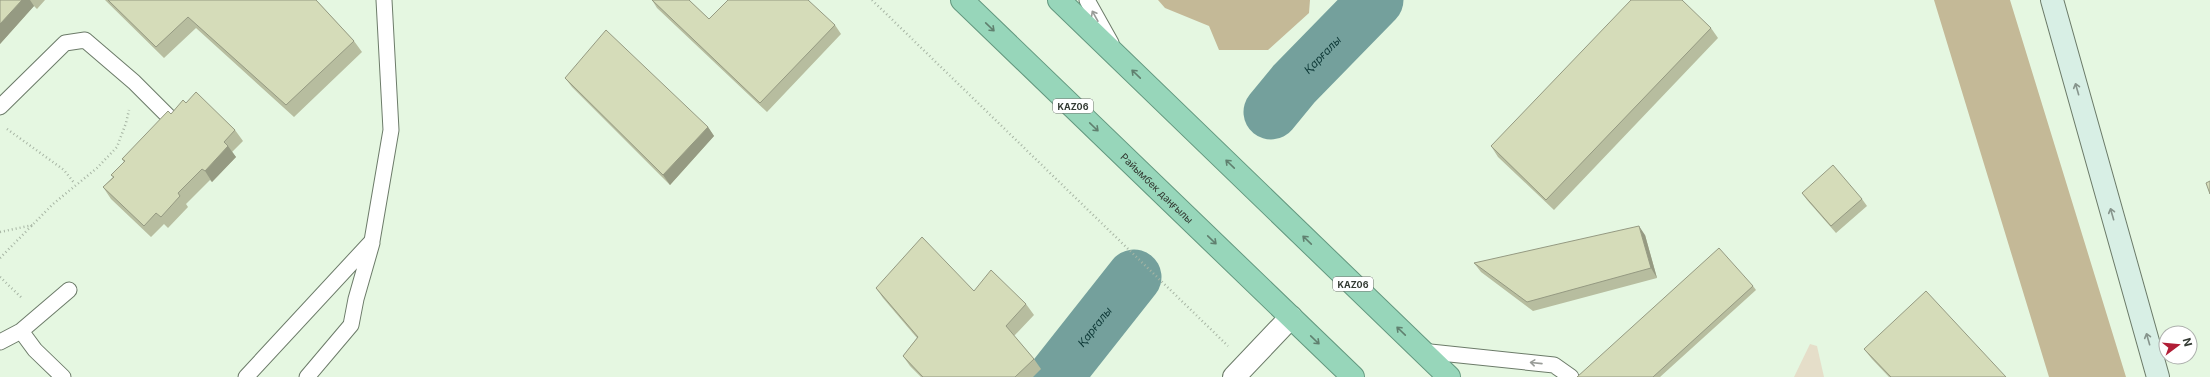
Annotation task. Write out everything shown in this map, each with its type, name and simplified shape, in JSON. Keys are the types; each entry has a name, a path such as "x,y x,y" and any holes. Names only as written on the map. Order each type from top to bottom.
{"highway":[{"name":"Райымбек даңғылы","path":"962,0 1353,377"},
{"name":"KАZ06","path":"1059,0 1449,377"}],"main road":[{"path":"2052,0 2158,377"}],"street":[{"path":"1240,371 1291,317"}],"lane":[{"path":"307,377 351,325 356,299 372,240 391,130 384,0"},
{"path":"1087,0 1118,56"},
{"path":"0,107 65,43 85,40 134,82 169,117"},
{"path":"246,377 372,240"},
{"path":"0,342 21,331 69,290"},
{"path":"21,331 35,350 63,377"},
{"path":"1421,351 1554,365 1571,377"}],"path":[{"path":"872,0 1240,371"},
{"path":"0,258 53,204 97,168 117,147 126,123 134,82"},
{"path":"5,128 64,170 76,184"},
{"path":"0,232 34,225"},
{"path":"0,277 40,315"}],"shaded area":[{"path":"1158,0 1310,0 1309,13 1268,50 1219,50 1209,26 1165,8"},
{"path":"1934,0 2010,0 2126,377 2049,377"},
{"path":"1810,344 1817,346 1824,377 1794,377"}],"building":[{"path":"0,0 22,0 0,24"},
{"path":"108,0 316,0 354,41 286,105 188,17 156,47"},
{"path":"652,0 689,0 709,19 728,0 808,0 835,25 760,103"},
{"path":"1631,0 1682,0 1711,28 1546,200 1491,146"},
{"path":"606,30 708,127 663,175 565,78"},
{"path":"196,92 235,130 224,142 228,146 205,171 202,169 178,193 180,196 161,217 156,213 144,226 103,187 114,177 111,175 125,161 122,159 168,111 171,114 183,100 186,103"},
{"path":"1833,165 1862,199 1831,226 1802,193"},
{"path":"2210,181 2210,194 2206,183"},
{"path":"1639,226 1651,268 1527,302 1474,263"},
{"path":"922,237 974,291 991,270 1026,304 1006,326 1034,359 1015,377 923,377 903,356 918,337 876,288"},
{"path":"1719,248 1753,286 1653,377 1577,377"},
{"path":"1926,291 2006,377 1891,377 1864,349"}],"waterway":[{"name":"Қарғалы","path":"1271,112 1294,84 1376,0"},
{"name":"Қарғалы","path":"1055,377 1134,277"}]}
